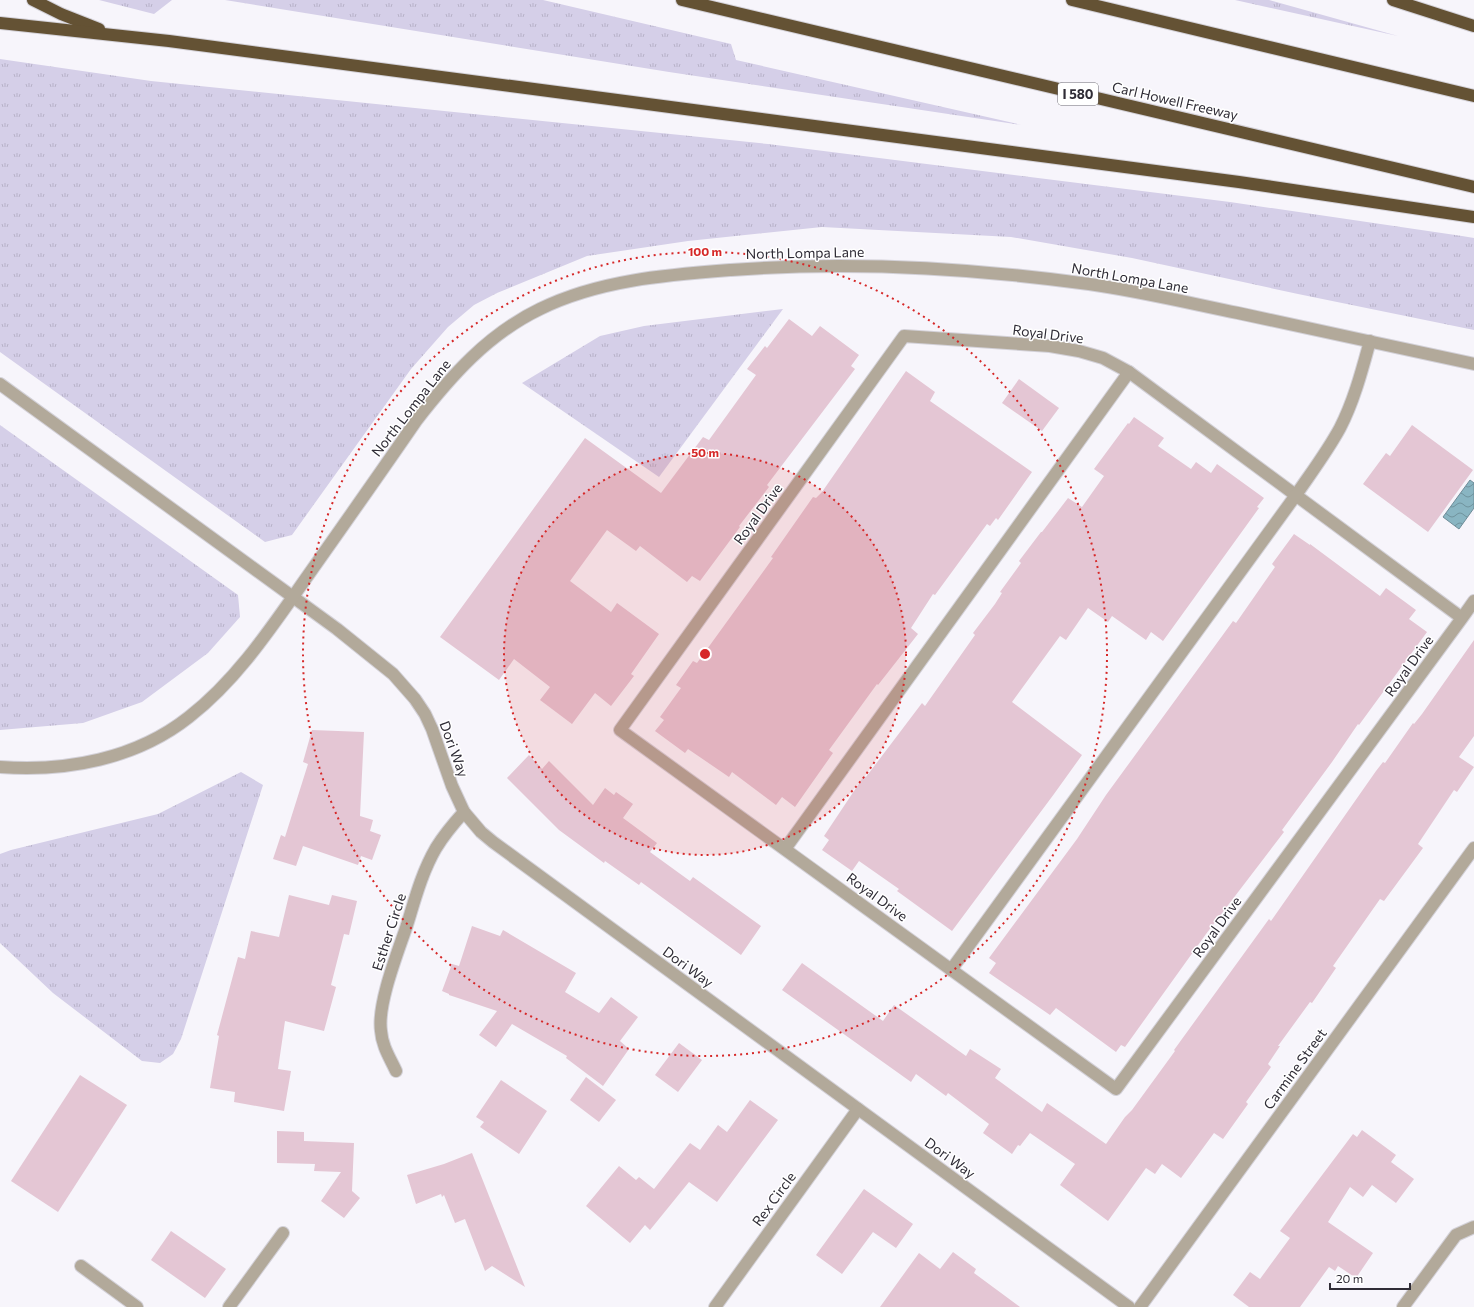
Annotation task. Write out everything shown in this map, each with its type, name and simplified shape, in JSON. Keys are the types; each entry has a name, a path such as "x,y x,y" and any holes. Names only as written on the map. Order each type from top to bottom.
{"highway":[{"path":"33,0 61,14 100,29 169,41"},
{"name":"Carl Howell Freeway","path":"682,0 1474,187"},
{"path":"1072,0 1474,96"},
{"path":"1393,0 1474,26"},
{"path":"0,23 169,41 1239,182 1474,217"}],"street":[{"name":"North Lompa Lane","path":"0,767 46,767 79,764 106,758 135,749 166,732 196,711 245,661 293,597 416,421 442,387 474,353 504,330 543,307 567,297 616,283 696,272 790,267 886,267 997,274 1092,285 1202,306 1474,364"},
{"name":"Royal Drive","path":"1462,618 1129,372 1103,358 1050,346 904,336 620,730 1116,1089 1462,618 1474,601"},
{"path":"952,970 1296,495 1340,428 1354,397 1370,341"},
{"path":"785,849 1129,372"},
{"name":"Dori Way","path":"0,384 293,597 393,674 410,693 425,714 432,729 452,786 464,812 481,832 510,856 1129,1307"},
{"name":"Esther Circle","path":"396,1071 385,1048 380,1030 386,991 424,875 441,840 464,812"},
{"name":"Carmine Street","path":"1140,1307 1474,848"},
{"name":"Rex Circle","path":"715,1307 858,1109"},
{"path":"1403,1307 1456,1235 1474,1227"},
{"path":"229,1307 283,1233"},
{"path":"81,1266 137,1307"}],"green space":[{"path":"99,0 172,0 154,14"},
{"path":"225,0 543,0 731,44 736,60 1022,125 669,72"},
{"path":"1235,0 1269,0 1398,36"},
{"path":"0,59 151,81 768,144 1230,202 1474,238 1474,330 1132,258 1011,237 822,227 688,241 587,256 497,293 474,305 448,327 411,369 292,535 265,542 0,352"},
{"path":"783,309 659,477 522,383 600,336 644,326"},
{"path":"0,425 238,595 240,617 208,653 142,702 83,723 0,730"},
{"path":"241,772 263,785 181,1039 173,1054 160,1063 142,1061 53,993 0,943 0,854 158,814"}],"water":[{"path":"1470,480 1474,483 1474,508 1459,529 1443,517"}],"building":[{"path":"789,319 812,336 820,326 859,355 851,366 855,369 767,485 769,487 700,581 692,576 687,582 640,546 636,551 607,530 570,581 611,612 617,603 659,634 631,674 634,676 611,706 595,693 572,724 540,700 550,687 514,659 499,680 440,637 585,438 661,493 703,437 709,440 756,375 747,369 765,346 767,348"},
{"path":"906,371 935,392 930,401 1032,472 998,520 996,518 990,526 987,524 935,595 933,594 911,628 918,634 878,685 877,684 829,750 833,753 795,807 782,797 776,805 732,772 729,777 688,749 685,753 655,731 664,720 660,717 681,688 676,685 693,661 697,663 773,558 771,557 813,497 816,498 822,492"},
{"path":"1019,379 1059,408 1042,431 1002,403"},
{"path":"1134,417 1164,438 1158,446 1191,469 1196,462 1211,473 1217,464 1264,498 1257,507 1259,508 1163,641 1151,632 1146,640 1112,616 1108,622 1088,608 1066,640 1060,636 1012,702 1082,755 952,931 897,891 899,889 859,861 852,871 822,850 829,840 824,836 864,776 866,777 922,703 925,706 975,635 973,633 995,604 1002,593 1000,592 1021,563 1019,561 1041,532 1068,498 1082,507 1104,476 1094,469"},
{"path":"1412,425 1473,470 1428,532 1363,484 1386,453 1390,456"},
{"path":"1294,534 1310,544 1380,596 1386,588 1416,610 1409,619 1427,632 1359,725 1358,724 1282,830 1284,832 1206,934 1125,1047 1121,1045 1116,1052 1056,1008 1050,1015 989,973 996,963 989,958 1077,839 1106,795 1233,621 1236,623 1275,567 1272,564"},
{"path":"1474,640 1474,736 1459,757 1474,767 1457,792 1454,790 1418,844 1423,848 1384,901 1380,899 1333,966 1336,968 1312,1003 1310,1002 1278,1046 1280,1046 1268,1064 1271,1067 1246,1102 1248,1104 1223,1139 1214,1133 1181,1178 1162,1164 1155,1174 1146,1168 1108,1221 1060,1185 1075,1164 1030,1133 1020,1146 1018,1145 1012,1154 983,1133 989,1124 948,1093 946,1096 916,1074 911,1082 782,990 802,963 883,1021 894,1005 966,1056 970,1049 1001,1069 995,1078 1042,1112 1047,1103 1106,1144 1175,1051 1174,1050 1269,919 1271,921 1376,771 1383,762 1385,763 1413,723 1414,724 1422,714"},
{"path":"312,730 364,732 360,816 373,820 370,831 381,835 372,860 361,856 358,865 303,846 296,866 273,859 281,835 285,837 308,764 303,762"},
{"path":"529,755 542,769 549,761 593,805 605,788 614,795 616,792 633,804 623,818 657,843 650,852 690,881 693,877 761,926 741,955 641,882 639,885 605,861 604,863 559,830 507,778"},
{"path":"289,895 329,905 332,895 357,901 349,935 344,934 331,985 336,987 324,1031 285,1021 278,1069 291,1071 284,1111 234,1102 235,1092 210,1088 219,1036 217,1035 238,957 245,959 251,931 279,937"},
{"path":"472,926 500,936 503,930 576,973 565,992 599,1013 611,997 638,1017 620,1041 629,1049 603,1086 566,1058 567,1056 512,1024 496,1047 479,1035 497,1011 449,995 442,991 452,964 459,966"},
{"path":"679,1043 702,1060 678,1092 655,1075"},
{"path":"80,1075 127,1105 58,1212 11,1181"},
{"path":"586,1077 616,1100 599,1122 570,1100"},
{"path":"501,1080 547,1111 519,1154 480,1127 484,1122 476,1117"},
{"path":"750,1100 778,1120 717,1202 689,1182 650,1230 645,1225 630,1243 586,1206 619,1166 636,1180 639,1177 654,1189 690,1143 700,1150 718,1125 727,1132"},
{"path":"1362,1130 1396,1155 1391,1162 1414,1179 1396,1203 1372,1185 1363,1197 1350,1187 1328,1222 1373,1253 1356,1278 1338,1266 1335,1271 1329,1267 1300,1307 1249,1307 1233,1295 1250,1272 1260,1279 1290,1238 1280,1231 1353,1134 1357,1137"},
{"path":"277,1131 304,1132 304,1141 354,1143 352,1191 360,1198 344,1218 321,1201 341,1172 314,1171 315,1164 277,1163"},
{"path":"472,1153 525,1287 492,1266 485,1271 465,1219 455,1223 444,1195 442,1197 441,1194 416,1204 407,1175 444,1164"},
{"path":"864,1189 913,1224 896,1248 873,1232 842,1274 816,1255"},
{"path":"171,1231 226,1269 205,1298 151,1260"},
{"path":"953,1252 976,1269 974,1273 1020,1307 880,1307 919,1253 940,1269"}]}
